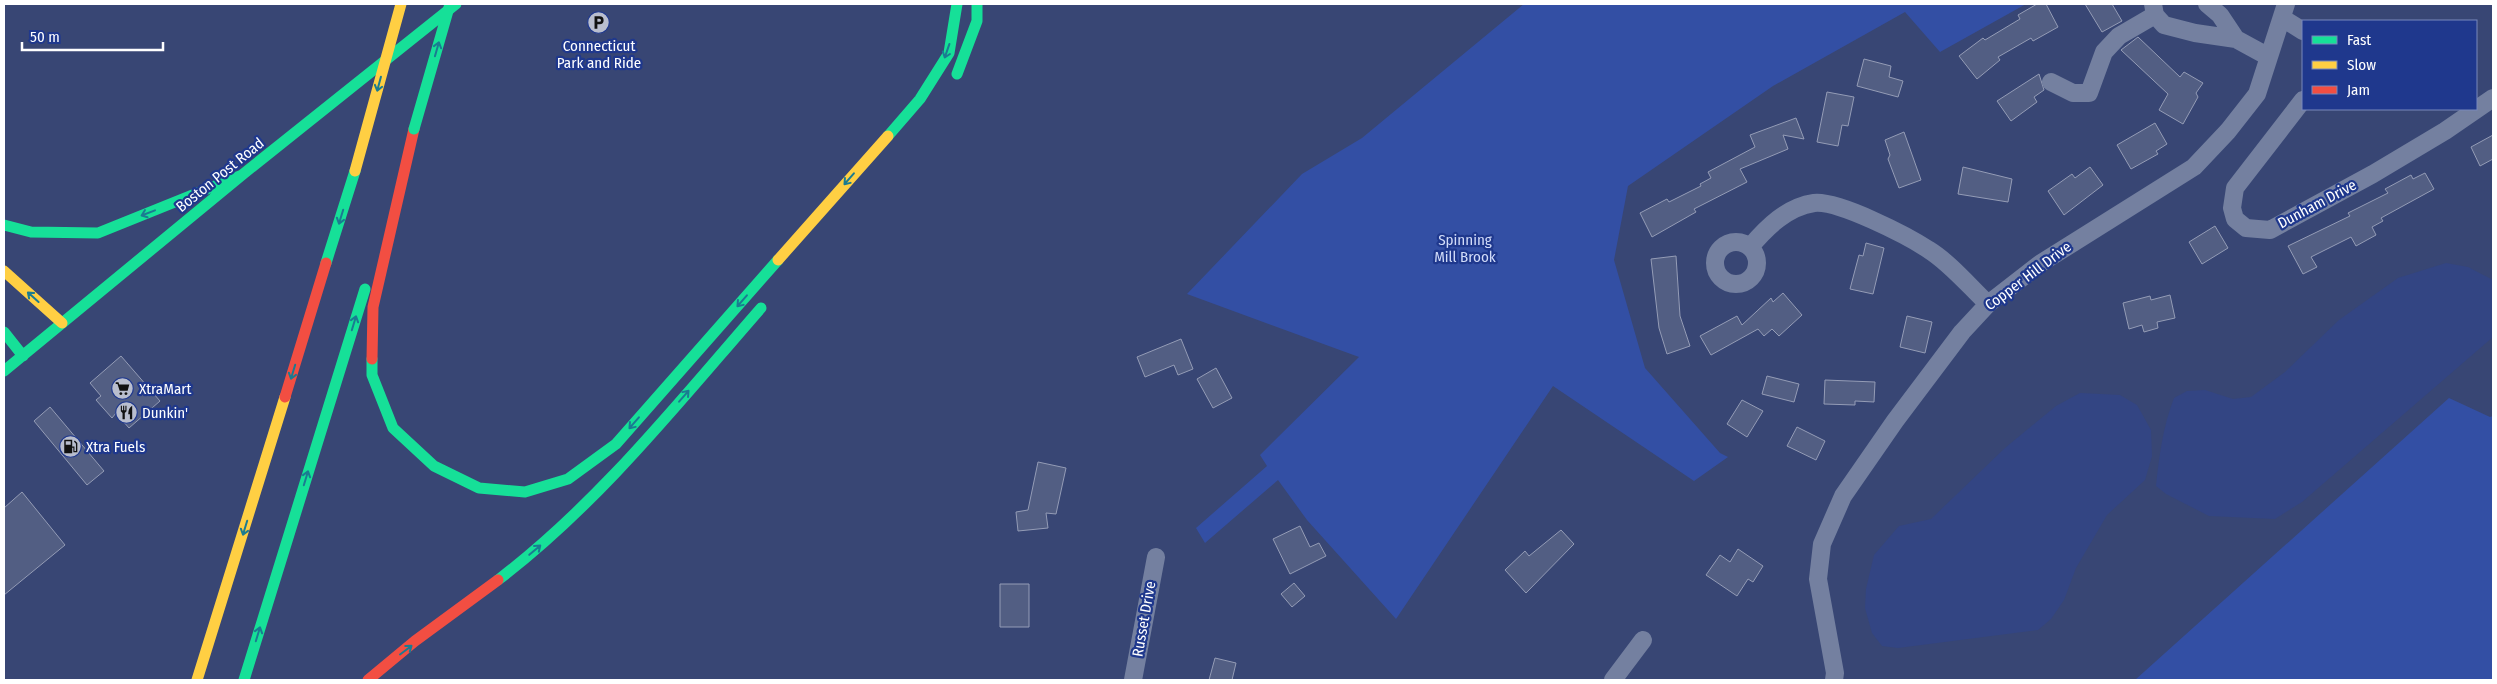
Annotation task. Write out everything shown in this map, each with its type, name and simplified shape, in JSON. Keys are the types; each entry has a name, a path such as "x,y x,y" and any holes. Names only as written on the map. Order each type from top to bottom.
{"main road":[{"path":"197,680 355,171 401,4"},
{"path":"244,680 414,130 450,4"},
{"name":"Boston Post Road","path":"4,372 242,175 456,4"},
{"path":"414,130 373,307 372,374 393,428 434,466 479,488 525,492 568,479 616,444 920,99 948,53 957,4"},
{"path":"950,84 960,69 977,21 977,4"},
{"path":"4,225 31,232 98,233 242,175"},
{"path":"4,271 62,323"},
{"path":"368,680 502,578 562,527 619,469 770,299"},
{"path":"4,332 23,356"}],"street":[{"path":"2207,4 2220,15 2236,39"},
{"path":"2051,82 2073,93 2089,93 2104,52 2119,36 2154,9 2164,25 2195,33 2236,39 2269,57"},
{"path":"2284,11 2302,30"},
{"name":"Copper Hill Drive","path":"1834,680 1835,672 1818,579 1822,544 1843,496 1962,332 1988,304 2041,263 2194,167 2228,131 2257,94 2284,11"},
{"name":"Dunham Drive","path":"2477,109 2493,98"},
{"name":"Dunham Drive","path":"2302,101 2235,188 2232,208 2234,219 2246,228 2270,230 2373,174 2445,131 2476,110"},
{"path":"1750,247 1767,227 1790,211 1815,203 1862,214 1930,250 1988,304"},
{"name":"Russet Drive","path":"1133,680 1156,557"},
{"path":"1613,680 1643,640"}],"green space":[{"name":"Spinning Mill Brook","path":"1524,4 2026,4 1940,52 1905,12 1773,86 1628,186 1614,260 1645,368 1720,453 1728,457 1694,481 1553,386 1396,619 1307,520 1278,480 1205,543 1196,528 1267,466 1260,455 1359,357 1187,294 1302,174 1362,138"},
{"path":"2449,398 2490,417 2493,416 2493,680 2135,680"}],"shaded area":[{"path":"2446,263 2468,267 2493,280 2493,337 2302,502 2275,519 2209,516 2166,494 2156,486 2164,431 2174,398 2187,391 2205,390 2233,399 2251,397 2285,372 2339,320 2398,278"},
{"path":"2080,393 2120,395 2137,405 2151,430 2152,456 2145,480 2107,515 2076,568 2064,600 2051,619 2038,630 1898,648 1882,646 1872,633 1865,608 1866,589 1874,555 1899,526 1931,519 2005,448 2056,406"}],"building":[{"path":"2037,4 2046,4 2058,27 2033,41 2031,38 1998,57 2000,60 1977,79 1959,56 1983,38 1985,40 2020,19 2018,15"},
{"path":"2085,4 2112,4 2122,21 2102,32"},
{"path":"2138,37 2180,77 2184,72 2203,83 2196,93 2198,97 2183,124 2159,110 2168,94 2121,50"},
{"path":"1864,59 1891,66 1889,77 1903,81 1898,97 1857,86"},
{"path":"2039,74 2044,90 2034,97 2037,102 2011,121 1997,101"},
{"path":"1827,92 1854,97 1848,126 1842,125 1838,146 1817,142"},
{"path":"1796,118 1804,139 1783,135 1788,149 1740,169 1747,182 1694,209 1696,212 1652,237 1640,213 1667,199 1669,202 1701,186 1700,184 1711,178 1708,172 1755,147 1750,135"},
{"path":"2155,123 2167,144 2156,151 2158,154 2131,169 2117,145"},
{"path":"1904,132 1921,180 1899,188 1888,159 1890,155 1885,140"},
{"path":"2493,135 2493,159 2480,166 2471,147"},
{"path":"1963,167 2012,179 2008,202 1958,194"},
{"path":"2090,167 2103,185 2064,215 2048,191 2072,174 2075,178"},
{"path":"2425,173 2434,189 2381,218 2383,221 2372,227 2376,235 2356,246 2351,237 2311,257 2317,267 2303,274 2288,246 2350,216 2348,213 2388,193 2385,189 2411,175 2413,179"},
{"path":"2215,226 2228,248 2202,264 2189,242"},
{"path":"1866,243 1884,248 1873,294 1850,289 1859,255 1863,256"},
{"path":"1676,256 1680,316 1690,346 1667,354 1659,328 1651,259"},
{"path":"1783,293 1802,315 1779,336 1772,329 1764,336 1758,329 1711,355 1700,336 1737,316 1742,325 1771,298 1773,302"},
{"path":"2170,295 2175,318 2157,322 2158,328 2144,332 2142,325 2129,329 2123,303 2150,296 2151,300"},
{"path":"1907,316 1932,322 1925,353 1900,347"},
{"path":"1181,339 1193,369 1178,375 1174,365 1145,377 1137,357"},
{"name":"XtraMart","path":"121,356 160,401 129,428 116,413 112,418 96,400 101,396 90,383"},
{"path":"1216,368 1232,398 1213,408 1197,379"},
{"path":"1767,376 1799,384 1794,402 1762,394"},
{"path":"1825,380 1875,382 1874,402 1855,401 1855,405 1824,404"},
{"path":"1742,400 1763,411 1747,437 1727,424"},
{"name":"Xtra Fuels","path":"50,407 104,471 87,485 34,421"},
{"path":"1797,427 1825,441 1816,460 1787,446"},
{"path":"1038,462 1066,468 1056,514 1046,513 1048,528 1018,531 1016,512 1028,510"},
{"path":"22,492 65,545 4,595 4,508"},
{"path":"1300,526 1310,547 1319,543 1326,556 1290,574 1273,539"},
{"path":"1561,530 1574,544 1526,593 1505,570 1525,551 1529,556"},
{"path":"1738,549 1763,566 1753,582 1748,579 1737,596 1706,575 1720,555 1730,562"},
{"path":"1294,583 1305,596 1292,607 1281,594"},
{"path":"1000,584 1029,584 1029,627 1000,627"},
{"path":"1215,658 1236,663 1232,680 1209,680"}],"traffic: fast":[{"path":"414,129 450,4"},
{"path":"4,371 242,175 456,4"},
{"path":"888,136 920,99 949,53 957,4"},
{"path":"957,74 977,21 977,4"},
{"path":"326,263 355,171"},
{"path":"4,225 31,232 98,233 242,175"},
{"path":"372,359 372,375 393,428 434,466 479,488 525,492 568,479 616,444 778,260"},
{"path":"244,680 365,289"},
{"path":"498,580 535,550 604,485 668,416 761,308"},
{"path":"4,332 23,356"}],"traffic: slow":[{"path":"355,171 401,4"},
{"path":"778,260 888,136"},
{"path":"4,271 62,323"},
{"path":"197,680 285,397"}],"traffic: jam":[{"path":"372,359 373,307 414,129"},
{"path":"285,397 326,263"},
{"path":"368,680 415,641 498,580"}],"place":[{"name":"Connecticut Park and Ride","path":"599,23"},
{"name":"XtraMart","path":"123,389"},
{"name":"Dunkin'","path":"126,413"},
{"name":"Xtra Fuels","path":"70,447"}]}
